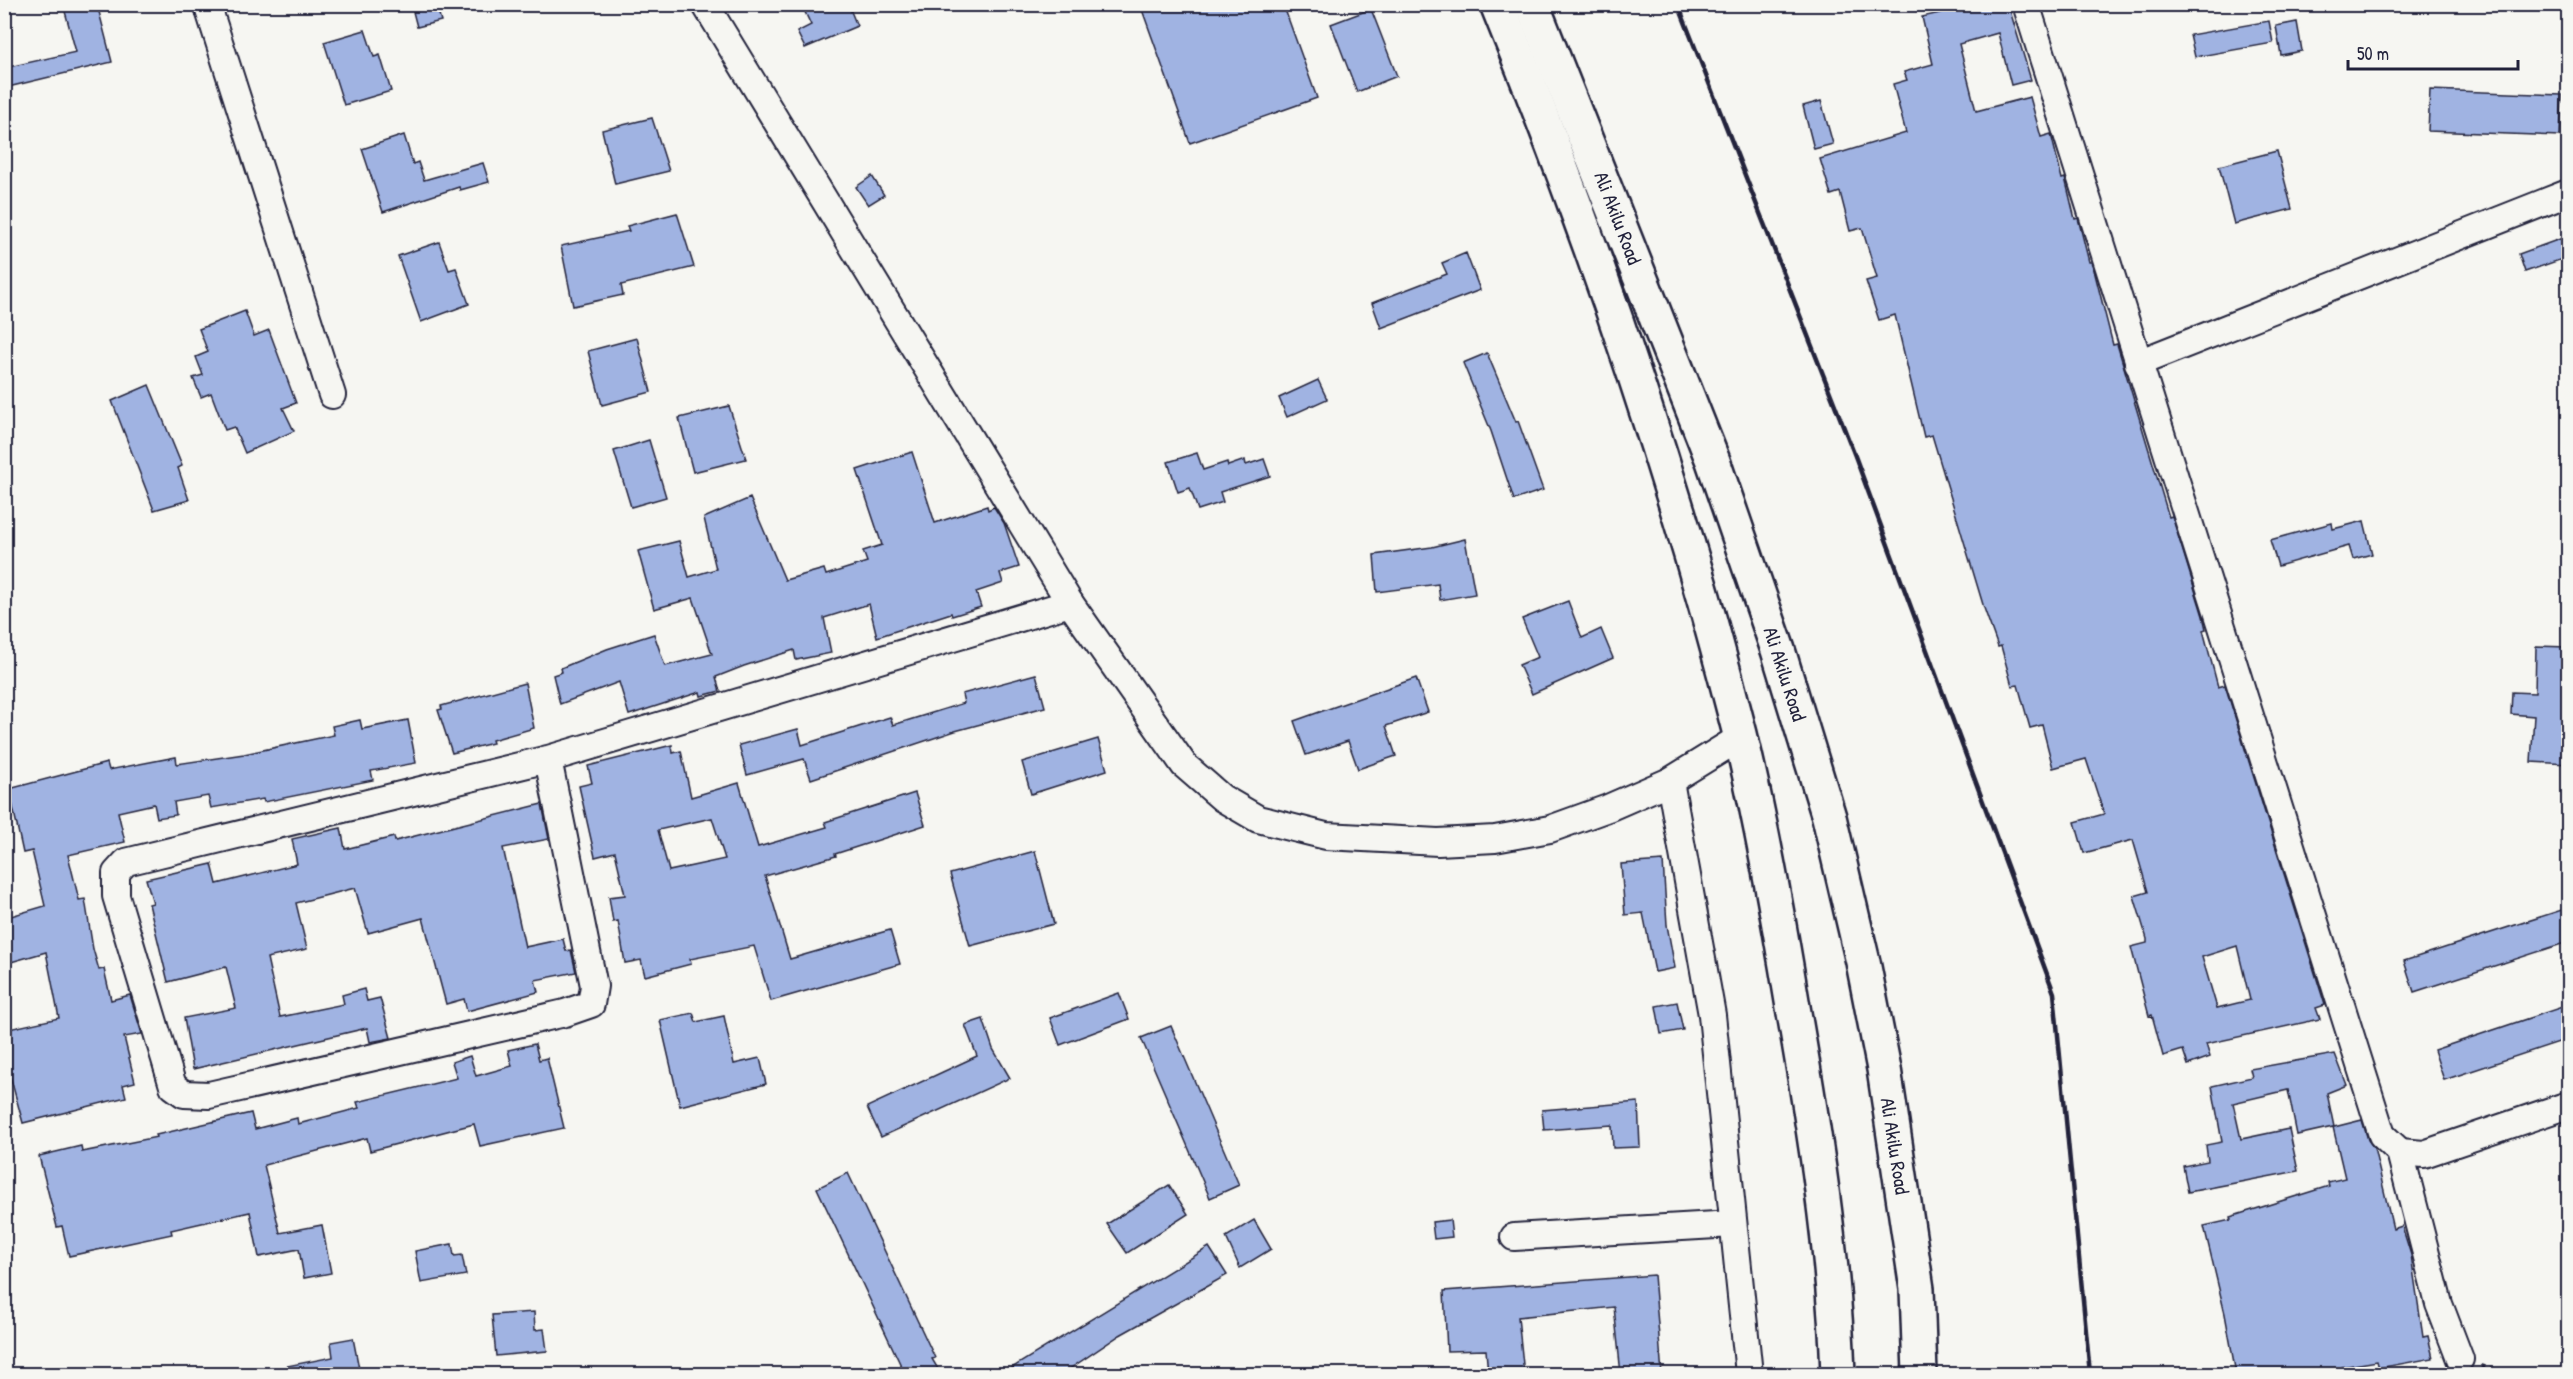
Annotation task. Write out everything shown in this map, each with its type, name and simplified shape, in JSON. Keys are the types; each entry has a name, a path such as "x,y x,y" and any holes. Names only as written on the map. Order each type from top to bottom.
{"main road":[{"name":"Ali Akilu Road","path":"1497,4 1582,222 1635,372 1690,547 1741,737 1777,911 1815,1134 1838,1374"},
{"name":"Ali Akilu Road","path":"1532,4 1713,461 1778,650 1829,818 1863,962 1884,1068 1917,1289 1920,1374"}],"street":[{"path":"207,4 332,395"},
{"path":"705,4 1070,603 1184,765 1222,798 1258,819 1326,836 1438,842 1495,838 1550,829 1608,808 1670,781 1741,737"},
{"path":"2026,4 2382,1135 2400,1152 2439,1304 2460,1359"},
{"path":"2138,363 2568,193"},
{"path":"548,759 594,986 591,1004 565,1013 209,1095 184,1094 173,1086 116,896 116,873 126,862 548,759 1070,603"},
{"path":"1670,781 1712,1015 1749,1374"},
{"path":"2400,1152 2424,1154 2568,1105"},
{"path":"1514,1237 1733,1224"}],"building":[{"path":"63,4 97,4 112,62 4,88 4,68 76,52"},
{"path":"411,4 436,4 441,21 417,27"},
{"path":"822,4 848,4 857,26 805,48 797,32 811,25 805,12"},
{"path":"1140,4 1283,4 1317,98 1190,143"},
{"path":"1980,4 2008,4 2031,80 2011,85 1998,33 1959,44 1976,111 2030,97 2041,137 2051,134 2062,179 2065,178 2075,219 2078,218 2089,262 2094,270 2113,345 2117,344 2169,517 2172,516 2203,616 2206,629 2203,630 2218,687 2225,685 2325,1005 2316,1008 2320,1019 2206,1044 2210,1057 2188,1065 2183,1050 2163,1056 2152,1015 2149,1016 2131,947 2147,943 2134,896 2148,892 2133,840 2084,853 2075,822 2104,814 2086,759 2053,768 2042,725 2030,728 2018,685 2012,686 2001,646 1998,647 1984,608 1932,435 1924,437 1895,315 1879,320 1866,281 1877,278 1862,228 1850,231 1840,192 1831,195 1820,159 1906,133 1893,84 1907,80 1904,72 1933,64 1922,17","holes":["2237,946 2250,1000 2217,1008 2202,957"]},
{"path":"1371,9 1397,76 1357,92 1331,24"},
{"path":"2269,21 2273,43 2195,57 2190,35"},
{"path":"2297,22 2302,51 2281,55 2276,26"},
{"path":"365,30 374,57 380,55 391,91 344,105 324,42"},
{"path":"2430,90 2562,95 2560,136 2428,131"},
{"path":"1821,101 1833,144 1814,149 1803,106"},
{"path":"652,118 669,171 615,184 602,130"},
{"path":"404,135 413,164 418,162 424,180 483,163 489,182 460,190 459,187 383,212 362,149"},
{"path":"2277,151 2292,209 2234,224 2219,166"},
{"path":"872,176 884,195 868,205 856,187"},
{"path":"677,213 694,267 621,285 623,295 573,306 561,246 629,231 627,226"},
{"path":"2568,236 2568,257 2525,272 2519,254"},
{"path":"439,242 449,270 456,268 469,304 421,322 398,256"},
{"path":"1466,253 1480,290 1381,328 1372,303 1447,274 1442,263"},
{"path":"245,311 254,336 269,330 296,403 283,408 294,431 245,453 234,427 225,430 211,393 201,397 193,378 203,375 196,357 208,352 199,329"},
{"path":"637,338 651,392 602,405 588,351"},
{"path":"1487,353 1516,422 1518,421 1543,490 1514,500 1491,431 1463,363"},
{"path":"1318,380 1327,399 1287,417 1279,398"},
{"path":"149,385 182,466 178,468 189,500 154,510 112,401"},
{"path":"729,406 746,459 693,472 679,418"},
{"path":"649,440 666,497 631,507 614,451"},
{"path":"912,452 935,523 987,506 988,510 994,507 1004,523 1019,567 1000,573 1003,583 976,592 981,607 952,616 951,613 877,637 869,604 824,618 831,653 796,660 794,650 744,666 716,677 720,691 701,696 700,692 629,715 619,682 560,704 553,675 562,672 561,668 607,649 654,634 665,666 712,654 693,598 654,609 638,551 679,541 689,577 716,569 704,518 750,498 785,580 824,569 826,575 867,562 863,551 882,545 857,470"},
{"path":"1197,453 1203,470 1227,462 1228,466 1245,460 1246,465 1264,459 1270,476 1220,492 1223,502 1198,510 1190,488 1178,492 1168,462"},
{"path":"2364,521 2372,554 2353,559 2349,546 2278,566 2270,540 2332,523 2333,529"},
{"path":"1465,539 1475,594 1440,600 1438,584 1377,592 1374,555 1432,547"},
{"path":"1568,601 1582,638 1601,629 1613,658 1532,694 1519,665 1538,657 1522,619"},
{"path":"2536,646 2568,647 2568,764 2531,762 2534,716 2511,714 2512,692 2535,693"},
{"path":"1036,674 1045,707 955,731 811,779 804,759 747,775 739,745 798,729 802,745 890,717 893,725 964,703 962,694"},
{"path":"1416,678 1428,712 1386,726 1396,756 1358,769 1348,741 1306,755 1294,721"},
{"path":"525,683 534,728 492,740 493,743 452,753 438,710 442,709 441,706"},
{"path":"360,720 362,729 408,720 416,763 371,771 373,780 264,802 263,799 211,808 208,796 174,802 176,815 157,818 154,804 118,812 125,842 68,855 79,900 85,899 93,949 99,970 104,969 111,1000 130,995 142,1034 124,1037 135,1082 123,1085 126,1097 23,1123 4,1054 4,1030 59,1018 46,952 4,964 4,918 45,906 32,851 23,853 9,789 107,763 109,770 176,757 177,764 244,754 334,735 332,726"},
{"path":"1098,739 1107,770 1031,794 1022,762"},
{"path":"672,745 673,753 681,751 691,797 739,783 758,847 827,827 825,822 915,793 925,825 835,854 836,856 765,876 790,959 890,930 900,964 771,1001 754,946 690,959 691,964 645,976 641,960 625,963 618,921 613,922 609,897 625,895 615,852 595,857 579,786 592,783 588,766","holes":["712,818 725,859 669,871 658,830"]},
{"path":"542,804 549,839 503,848 525,947 563,939 566,951 571,950 576,972 535,980 538,992 467,1011 464,999 446,1004 423,918 368,933 355,888 296,903 307,949 267,958 280,1017 344,1004 342,995 364,989 367,1001 380,998 391,1038 370,1042 367,1028 193,1069 184,1018 236,1008 226,967 168,982 149,904 153,903 146,879 212,864 217,884 297,864 292,839 341,828 345,849 394,837 395,841"},
{"path":"1035,851 1054,924 970,946 950,874"},
{"path":"1663,861 1667,925 1675,968 1655,972 1643,913 1625,915 1621,864"},
{"path":"2568,908 2568,942 2414,992 2404,961"},
{"path":"1119,993 1129,1019 1060,1045 1050,1018"},
{"path":"1677,1002 1683,1030 1661,1034 1656,1006"},
{"path":"2568,1005 2568,1039 2444,1080 2434,1050"},
{"path":"693,1013 696,1022 724,1016 734,1064 760,1058 766,1084 680,1106 660,1020"},
{"path":"983,1019 993,1049 1010,1078 881,1137 867,1107 977,1056 965,1025"},
{"path":"1171,1026 1239,1185 1210,1198 1141,1038"},
{"path":"535,1044 539,1060 547,1058 564,1128 480,1146 474,1124 370,1151 367,1138 264,1165 280,1233 322,1225 331,1273 304,1278 299,1249 259,1257 250,1212 171,1230 172,1234 69,1256 62,1226 57,1227 39,1156 81,1146 82,1152 157,1137 156,1135 251,1113 255,1129 297,1118 298,1124 359,1108 357,1102 457,1078 452,1062 470,1056 476,1076 512,1066 508,1050"},
{"path":"2335,1054 2347,1085 2327,1093 2334,1127 2362,1120 2368,1140 2374,1148 2393,1229 2402,1226 2411,1255 2423,1337 2428,1336 2433,1358 2379,1368 2377,1361 2342,1367 2342,1371 2324,1374 2262,1374 2262,1372 2236,1374 2225,1314 2204,1226 2231,1220 2230,1217 2329,1186 2328,1182 2345,1178 2333,1127 2297,1135 2288,1090 2233,1103 2241,1139 2289,1129 2298,1171 2188,1192 2183,1166 2208,1161 2206,1145 2222,1142 2212,1086 2252,1077 2250,1069"},
{"path":"1638,1102 1640,1147 1613,1148 1612,1125 1544,1130 1542,1110"},
{"path":"848,1173 935,1358 932,1359 941,1374 905,1374 817,1188"},
{"path":"1169,1185 1188,1214 1127,1253 1107,1224"},
{"path":"1254,1220 1271,1249 1240,1268 1226,1237"},
{"path":"1450,1220 1452,1237 1434,1239 1432,1222"},
{"path":"452,1244 454,1256 462,1255 466,1275 421,1283 415,1251"},
{"path":"1209,1247 1227,1275 1120,1335 1062,1374 1002,1374"},
{"path":"1654,1275 1662,1374 1621,1374 1614,1307 1518,1317 1524,1374 1488,1374 1486,1350 1447,1351 1444,1291"},
{"path":"534,1312 535,1330 544,1329 547,1351 496,1356 492,1315"},
{"path":"353,1338 360,1374 288,1374 287,1366 333,1357 331,1342"}],"railway":[{"path":"1678,4 1855,456 2054,993 2090,1374"}]}
